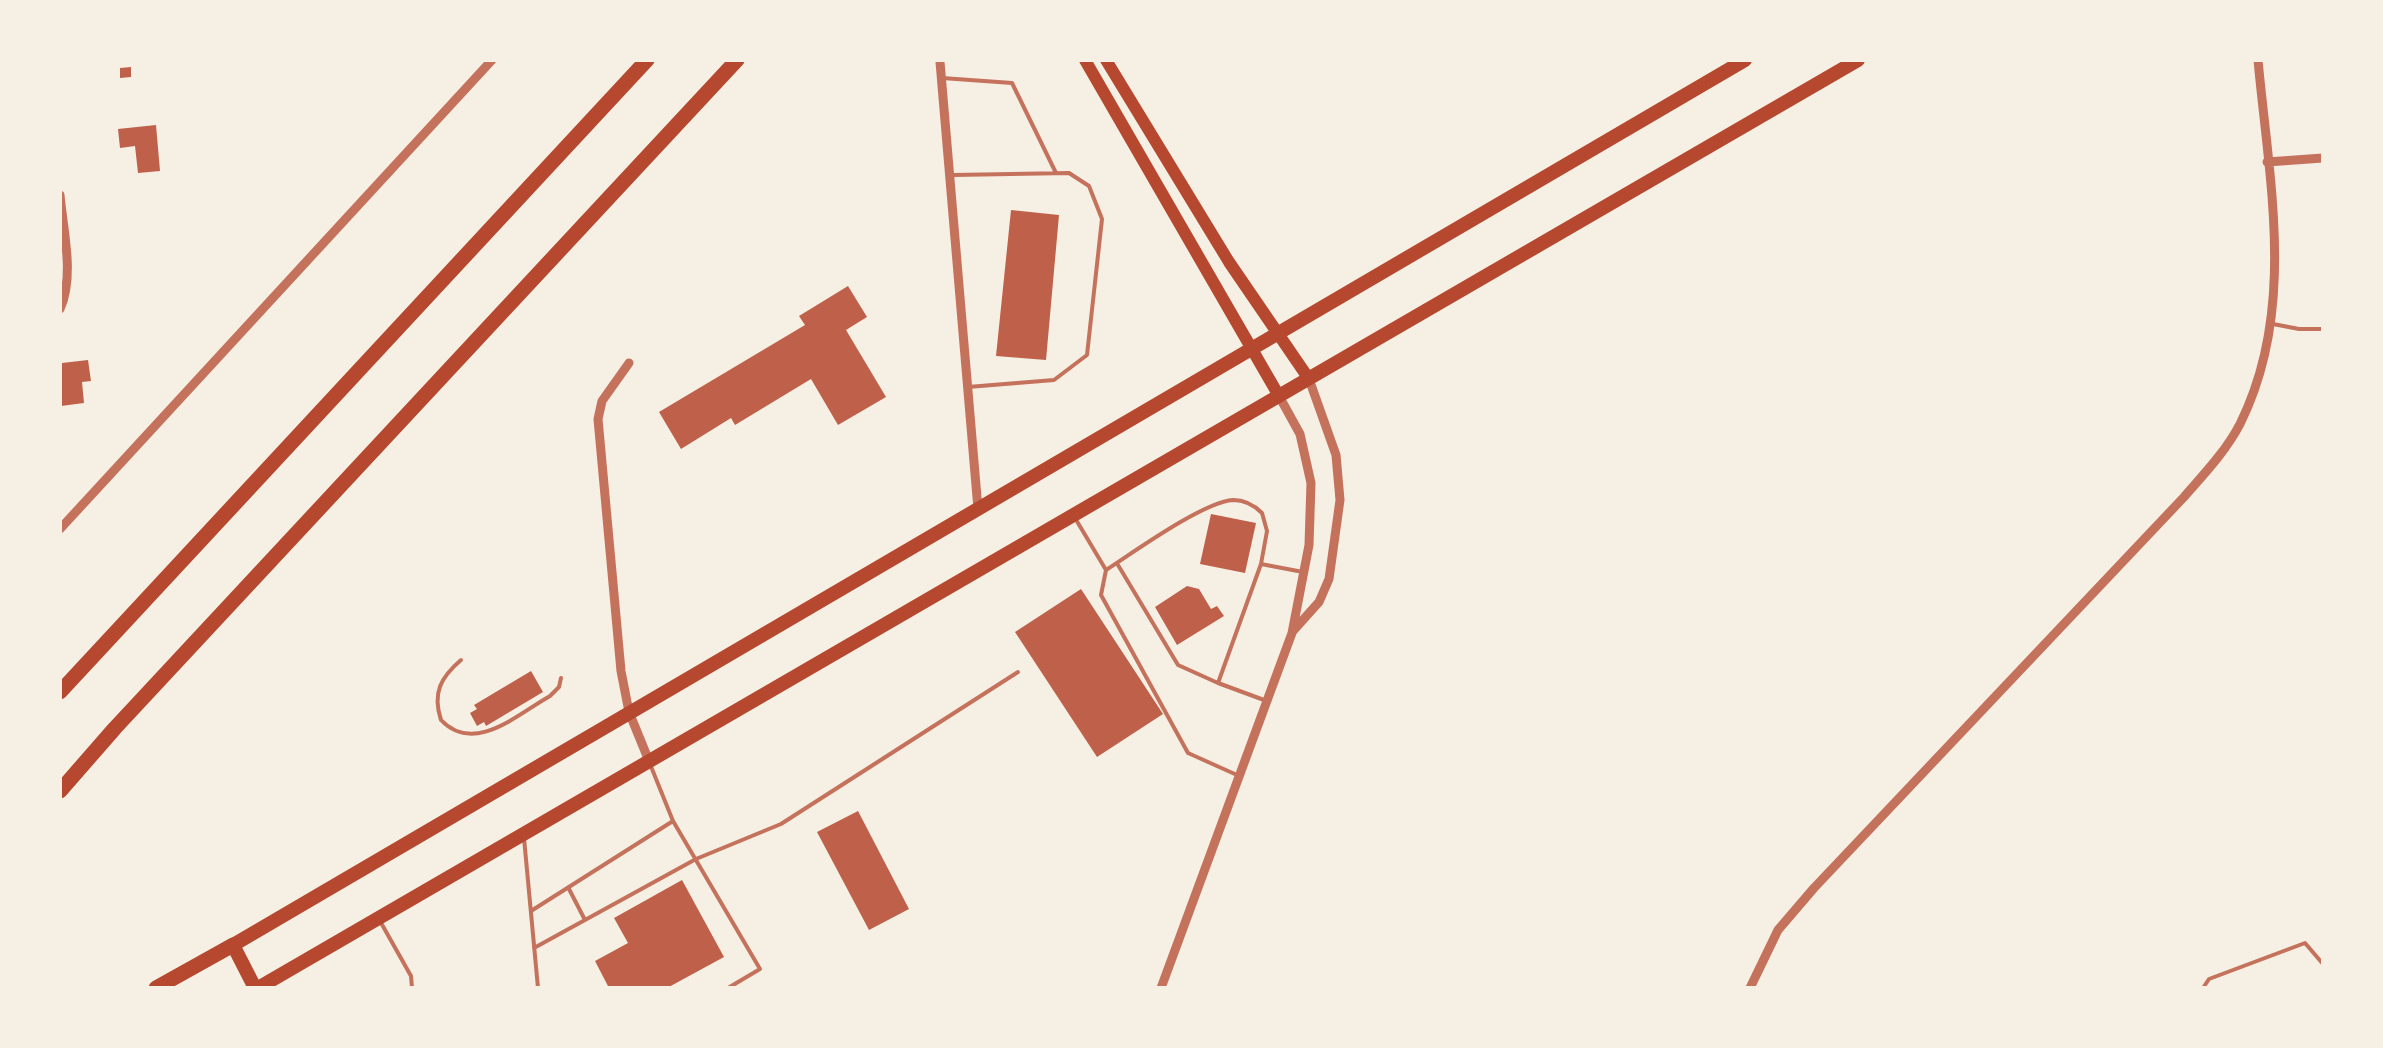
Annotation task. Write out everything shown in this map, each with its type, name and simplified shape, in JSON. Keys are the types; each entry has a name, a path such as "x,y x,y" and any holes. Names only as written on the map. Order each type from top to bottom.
{"highway":[{"path":"60,692 647,60"},
{"path":"60,792 115,728 737,60"},
{"path":"156,988 233,945"}],"main road":[{"path":"1085,60 1278,396"},
{"path":"1106,60 1229,262 1309,379"},
{"path":"1745,60 233,945 257,988 1858,60"}],"street":[{"path":"60,529 492,60"},
{"path":"1750,988 1778,930 1814,888 2217,459 2239,425 2257,383 2271,323 2275,245 2258,60"},
{"path":"940,62 978,509"},
{"path":"2267,162 2323,158"},
{"path":"60,195 67,273 66,297 60,309"},
{"path":"629,363 602,400 598,420 616,631 629,712 649,761"},
{"path":"1292,633 1318,602 1329,578 1340,500 1336,455 1309,379"},
{"path":"1161,988 1292,633 1311,511 1307,458 1300,434 1278,396"}],"lane":[{"path":"941,78 1012,83 1056,173"},
{"path":"950,175 1069,172 1089,186 1102,219 1087,356 1054,380 968,386"},
{"path":"2271,323 2323,329"},
{"path":"1106,570 1192,516 1227,501 1239,500 1262,513 1267,530 1261,564 1218,683"},
{"path":"1073,515 1106,570 1101,596 1188,753 1239,775"},
{"path":"1117,563 1178,665 1266,701"},
{"path":"1261,564 1303,572"},
{"path":"461,660 444,674 437,701 442,720 464,735 482,734 550,696 561,678"},
{"path":"534,948 696,859 782,824 1018,672"},
{"path":"649,761 673,821 760,969 728,988"},
{"path":"531,911 673,821"},
{"path":"524,834 538,988"},
{"path":"568,887 585,920"},
{"path":"378,918 411,976 412,988"},
{"path":"2202,988 2209,980 2305,943 2323,964"}],"building":[{"path":"131,67 131,77 120,78 120,68"},
{"path":"156,125 160,171 138,173 135,146 120,148 118,129"},
{"path":"1011,210 1059,215 1046,360 996,356"},
{"path":"848,286 867,317 846,330 886,397 838,425 811,379 735,425 731,418 681,449 659,412 805,325 799,316"},
{"path":"88,360 91,381 82,382 84,403 61,406 62,363"},
{"path":"1211,514 1256,523 1245,573 1200,564"},
{"path":"1187,586 1199,589 1211,609 1217,606 1224,616 1177,645 1155,607"},
{"path":"1081,589 1163,714 1097,757 1015,632"},
{"path":"531,671 543,692 486,726 484,722 477,726 470,713 477,709 474,705"},
{"path":"858,811 909,909 869,930 817,832"},
{"path":"682,880 724,957 667,988 609,988 595,961 628,943 614,918"}]}
